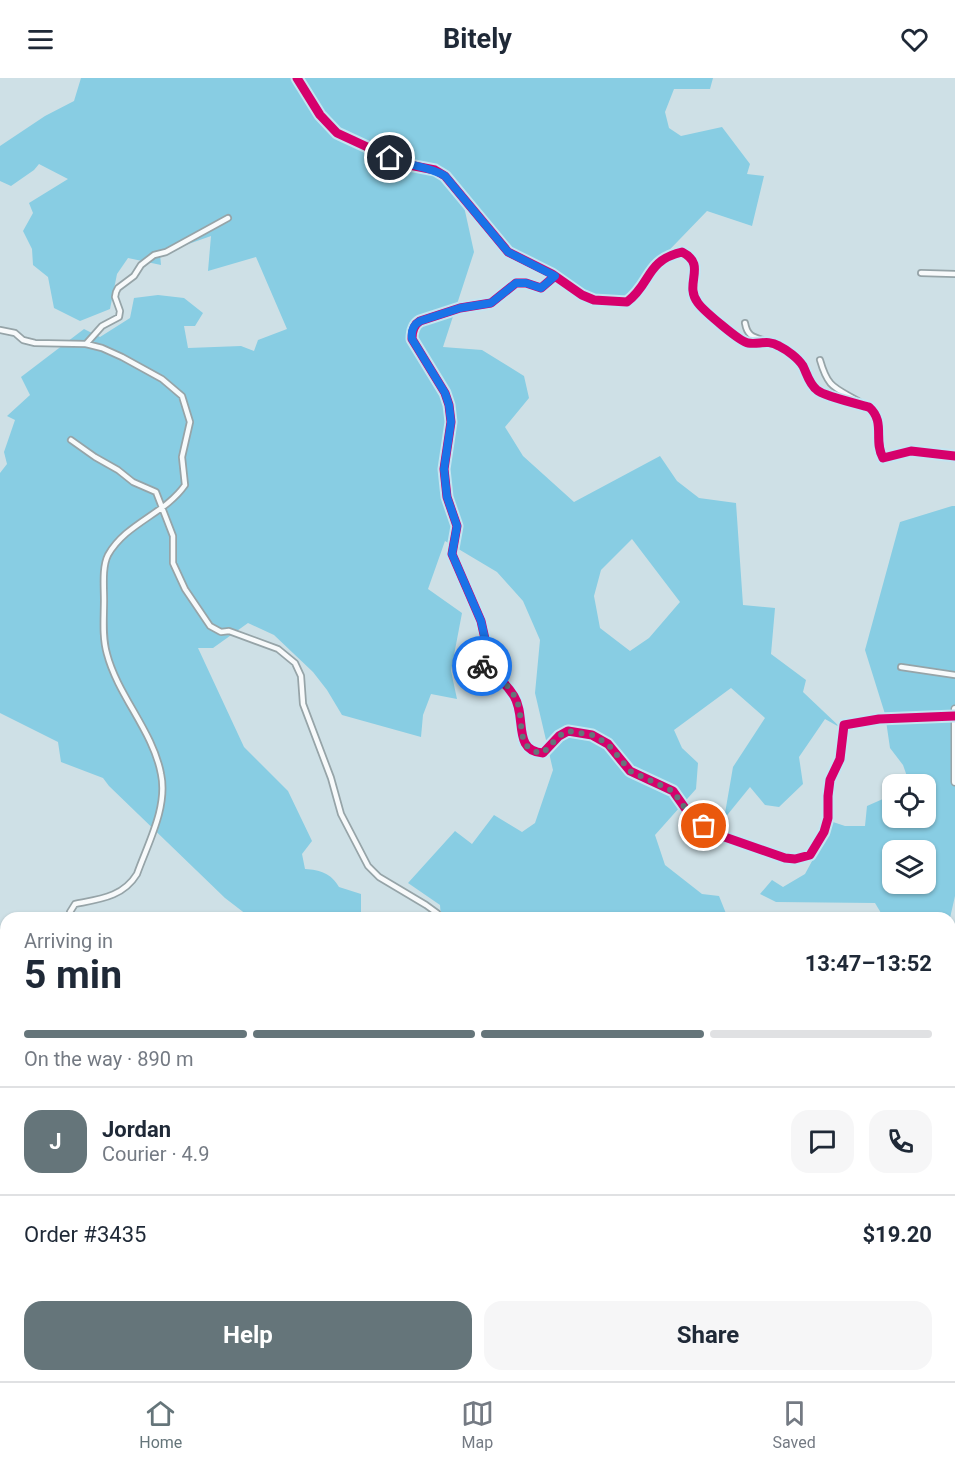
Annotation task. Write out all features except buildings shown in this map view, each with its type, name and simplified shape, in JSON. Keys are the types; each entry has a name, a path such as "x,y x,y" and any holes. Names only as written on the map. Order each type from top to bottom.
{"street":[{"path":"297,78 320,115 337,133 404,165 435,170 445,176 508,252 555,276 582,295 594,300 627,302 634,298 656,264 667,255 682,252 690,256 694,264 691,289 697,303 747,343 769,341"},
{"path":"86,344 102,326 119,317 117,288 134,276 141,266 154,255 166,252 228,218"},
{"path":"921,273 955,274"},
{"path":"555,276 541,288 526,283 516,283 491,303 460,308 420,321 415,324 412,333 412,339 445,393 449,405 451,422 444,469 447,497 457,526 452,554 481,621 485,639 478,658 479,664 502,680 516,698 521,714 523,743 535,753 543,753 559,736 568,731 592,735 608,744 630,771 673,791 692,818 716,834 785,858 795,859 810,855 824,832 828,818 830,780 840,759 844,725 879,718 954,712 955,782"},
{"path":"745,323 746,331 750,336 780,346 797,359 817,391 869,407"},
{"path":"0,330 15,333 23,340 35,343 86,344 122,357 162,379 182,396 190,422 182,457 185,485 179,494 140,521 114,546 107,557 104,593 104,638 107,655 122,692 149,742 158,765 163,800 132,883 111,896 75,904 70,912"},
{"path":"820,360 825,377 832,386 869,407 875,413 878,419 879,450 883,458 911,451 955,456"},
{"path":"71,440 133,482 156,492 173,536 173,563 178,576 210,626 221,632 229,631 278,649 295,663 301,676 303,704 331,778 341,814 368,866 379,877 436,912"},
{"path":"901,667 955,675"}],"shaded area":[{"path":"81,78 713,78 710,89 674,89 665,112 669,128 681,136 722,127 750,164 747,174 764,176 752,226 707,211 623,298 603,301 508,252 460,188 474,252 443,347 482,350 524,376 529,398 505,427 523,456 574,502 660,456 677,481 699,498 736,503 743,605 775,608 771,654 806,680 803,692 841,728 825,719 799,757 803,784 779,807 765,805 750,787 724,819 733,767 765,718 731,688 674,730 682,748 698,763 696,789 655,835 665,865 702,894 719,896 725,912 441,912 440,905 408,883 455,831 472,844 494,815 522,832 535,823 553,770 535,693 540,640 523,601 497,572 445,541 428,589 462,613 451,671 457,699 431,694 423,715 421,737 342,715 313,672 274,635 248,623 213,648 198,648 244,747 288,791 312,841 302,854 305,869 325,873 339,887 361,894 361,912 243,912 225,898 103,778 61,762 58,742 0,713 0,473 7,464 4,452 15,420 7,416 30,395 21,377 84,329 100,337 130,318 134,298 158,295 184,298 203,313 195,326 184,326 188,348 241,346 254,351 258,340 287,329 256,257 208,271 211,236 160,254 161,265 128,258 117,274 110,309 80,321 54,308 48,277 33,265 32,249 23,231 33,213 29,203 68,179 39,164 11,186 0,181 0,146 45,116 74,101","holes":["632,539 680,602 649,638 630,651 600,628 594,596 601,570"]},
{"path":"955,506 955,896 951,912 880,912 875,903 776,902 760,894 772,880 783,887 805,874 825,837 824,819 845,826 865,826 867,806 882,799 882,828 936,828 936,774 906,774 903,765 890,748 885,714 865,650 900,522"}],"cycle path":[{"path":"297,78 320,115 337,133 404,164 435,170 445,176 508,252 552,274 582,295 594,300 627,302 661,261 682,252 690,257 695,269 694,296 701,307 722,325 748,343 771,343 789,352 801,363 808,379 817,390 869,407 877,419 879,445 883,458 911,451 955,456"},
{"path":"555,276 541,288 526,283 516,283 491,303 460,308 420,321 414,327 412,336 445,393 449,405 451,422 444,469 447,497 457,526 452,554 481,621 485,639 478,658 479,664 503,682 514,696 518,704 522,732 527,746 533,751 543,753 559,736 568,731 592,735 608,744 630,771 673,791 692,818 716,834 785,858 795,859 810,855 824,832 828,818 830,780 840,759 844,725 879,719 954,716"}],"way so far":[{"path":"482,666 502,680 516,698 521,714 523,743 528,749 535,753 543,753 559,736 568,731 586,732 608,744 630,771 673,791 692,818 704,826"}],"route":[{"path":"390,158 404,165 435,170 445,176 508,252 555,276 541,288 526,283 516,283 491,303 460,308 420,321 415,324 412,333 412,339 445,393 449,405 451,422 446,443 444,469 447,497 457,526 452,554 481,621 485,639 478,658 482,666"}]}
